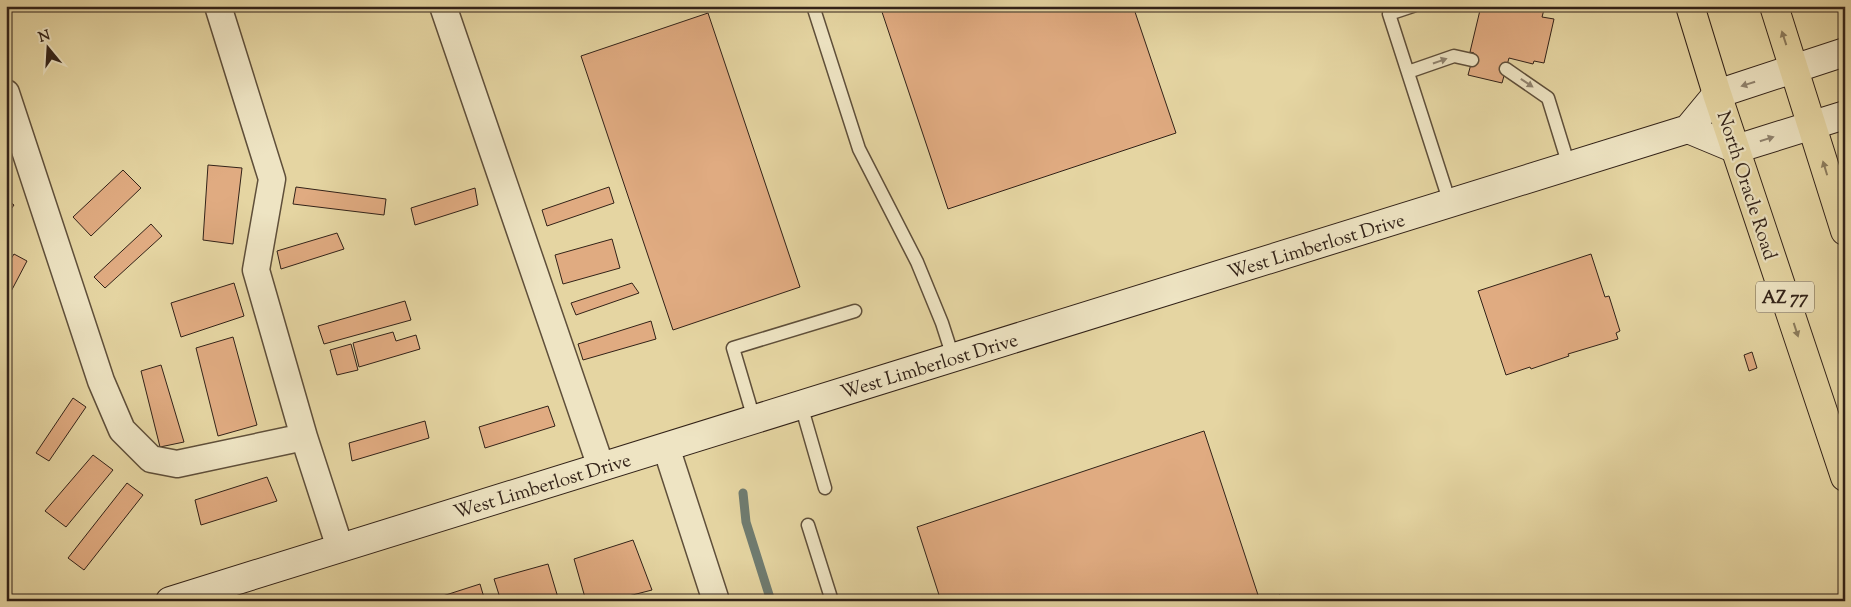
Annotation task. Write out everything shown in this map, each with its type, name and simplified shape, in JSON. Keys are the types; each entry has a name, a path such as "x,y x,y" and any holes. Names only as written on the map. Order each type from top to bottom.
{"highway":[{"name":"North Oracle Road","path":"1690,6 1717,94 1845,477"},
{"path":"1774,6 1845,232"}],"street":[{"path":"218,6 272,179 256,270 304,437 340,548"},
{"path":"444,6 601,467"},
{"path":"1845,52 1717,94 1688,129 1736,149 1845,114"},
{"path":"6,93 101,381 122,430 151,458 177,464 304,437"},
{"name":"West Limberlost Drive","path":"170,601 1688,129"},
{"path":"666,447 716,601"}],"lane":[{"path":"813,6 859,149 917,262 942,323 953,357"},
{"path":"1413,6 1389,14 1450,203"},
{"path":"1408,72 1454,56 1472,60"},
{"path":"1506,69 1548,98 1569,166"},
{"path":"754,419 734,348 855,311"},
{"path":"801,405 825,488"},
{"path":"808,525 832,601"}],"building":[{"path":"880,6 1133,6 1176,133 948,209"},
{"path":"1481,6 1545,6 1542,17 1554,19 1544,63 1534,61 1533,64 1509,58 1502,83 1468,75 1474,53 1470,52"},
{"path":"708,13 800,287 673,330 581,56"},
{"path":"208,165 242,168 233,244 203,240"},
{"path":"123,170 141,188 91,236 73,217"},
{"path":"296,187 386,199 384,215 293,204"},
{"path":"609,187 614,203 547,226 542,210"},
{"path":"475,188 478,205 415,225 411,208"},
{"path":"6,199 14,205 6,216"},
{"path":"151,224 162,236 105,288 94,277"},
{"path":"337,233 344,249 281,269 277,251"},
{"path":"612,239 620,268 563,284 555,255"},
{"path":"14,254 27,261 6,301 6,267"},
{"path":"1591,254 1605,297 1609,296 1620,331 1616,333 1618,339 1568,354 1569,356 1531,369 1530,367 1506,375 1478,291"},
{"path":"234,283 244,316 181,337 171,303"},
{"path":"632,283 639,293 576,315 571,303"},
{"path":"405,301 411,320 324,344 318,326"},
{"path":"651,321 656,339 583,360 578,344"},
{"path":"393,332 396,341 416,335 420,349 359,367 353,343"},
{"path":"233,337 257,425 218,436 196,348"},
{"path":"351,344 358,370 337,375 330,350"},
{"path":"1752,352 1757,368 1749,371 1744,355"},
{"path":"161,365 184,442 160,447 141,371"},
{"path":"73,398 86,407 49,461 36,453"},
{"path":"548,406 555,426 485,448 479,427"},
{"path":"425,421 429,438 352,461 349,443"},
{"path":"1204,431 1260,601 941,601 917,527"},
{"path":"93,455 113,470 66,527 45,511"},
{"path":"267,477 277,501 201,525 195,500"},
{"path":"127,483 143,495 84,570 68,558"},
{"path":"633,540 652,590 609,601 586,601 574,559"},
{"path":"548,564 559,601 501,601 494,579"},
{"path":"480,584 485,601 427,601"},
{"path":"1280,595 1282,601 1261,601"}],"waterway":[{"path":"743,493 746,522 771,601"}]}
